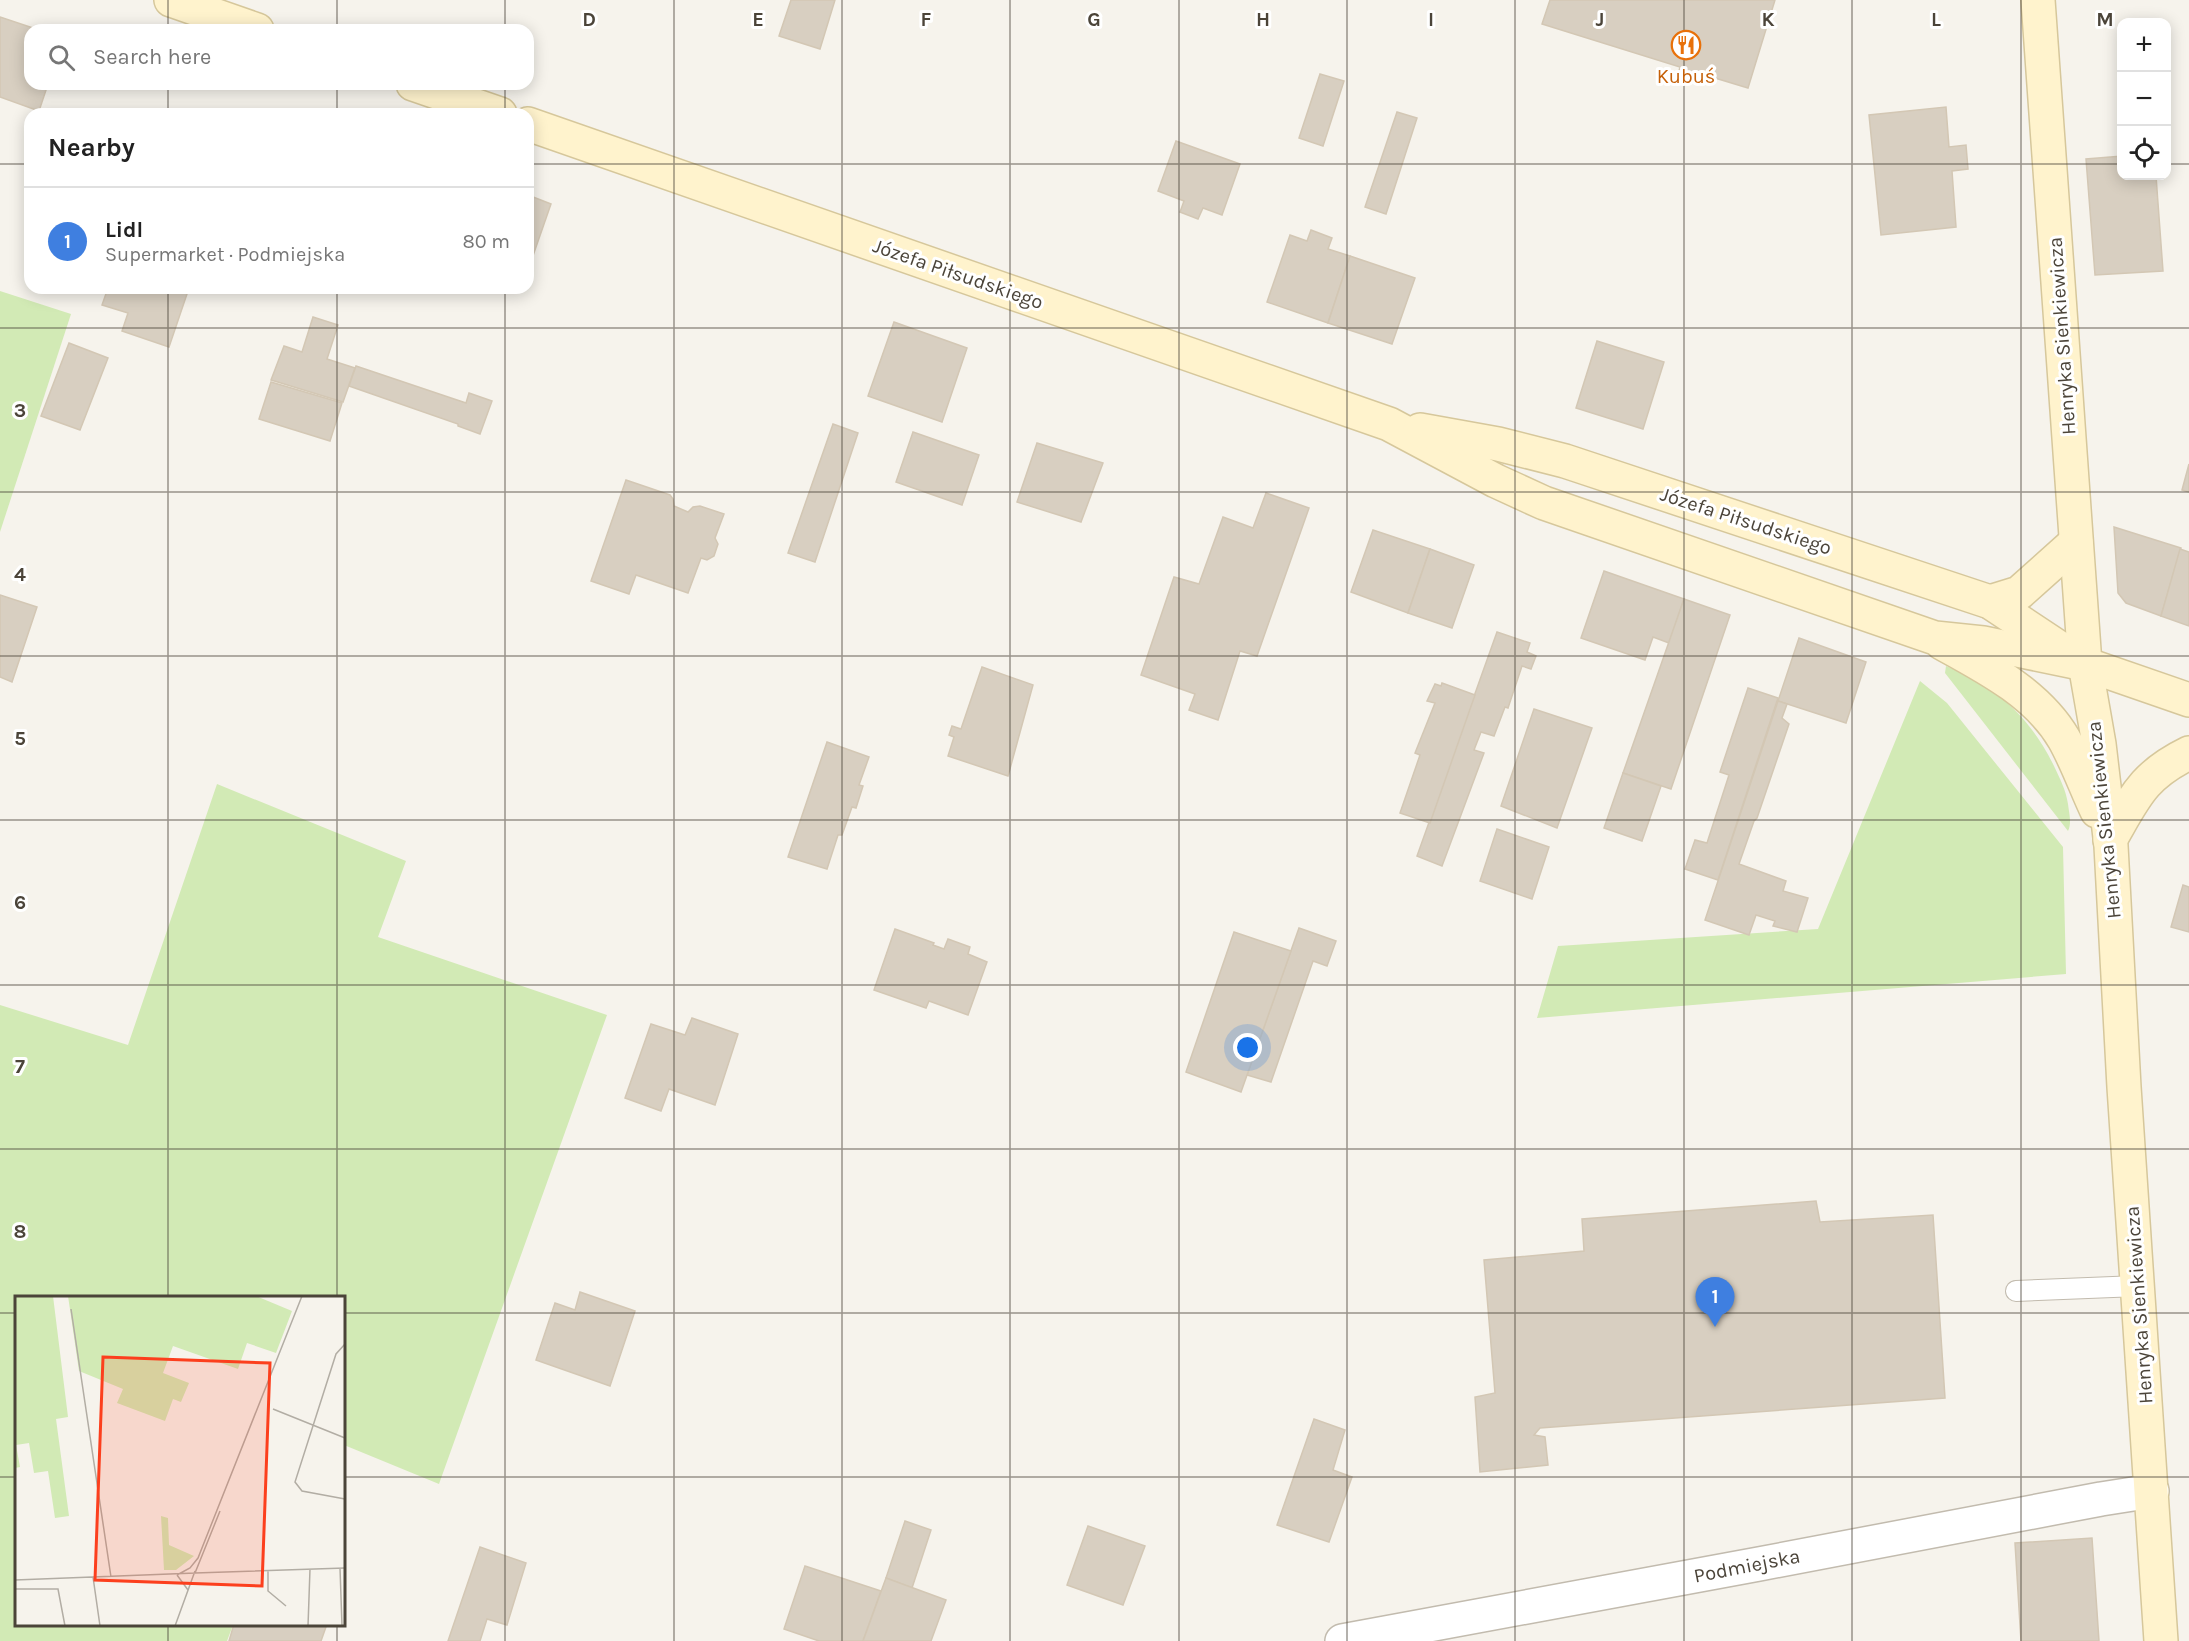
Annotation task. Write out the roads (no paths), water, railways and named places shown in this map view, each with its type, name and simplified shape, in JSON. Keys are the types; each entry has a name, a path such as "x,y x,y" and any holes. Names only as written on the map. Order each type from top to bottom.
{"main road":[{"path":"171,0 240,24"},
{"name":"Henryka Sienkiewicza","path":"2038,0 2085,664 2099,744 2110,840 2161,1641"},
{"path":"430,90 483,108"},
{"name":"Józefa Piłsudskiego","path":"534,126 1389,424 1498,444 1565,461 1990,602 2085,664"},
{"name":"Józefa Piłsudskiego","path":"1389,424 1496,481 1544,503 1935,639 1983,643 2085,664 2189,700"},
{"path":"1990,602 2019,593 2076,542"},
{"path":"1935,639 2023,693 2041,710 2064,738 2110,840"},
{"path":"2110,840 2142,786 2163,768 2189,753"}],"street":[{"name":"Podmiejska","path":"1342,1641 2152,1491"}],"lane":[{"path":"2016,1291 2138,1286"}],"place":[{"name":"Kubuś","path":"1686,45"},
{"name":"Lidl","path":"1715,1327"}]}
